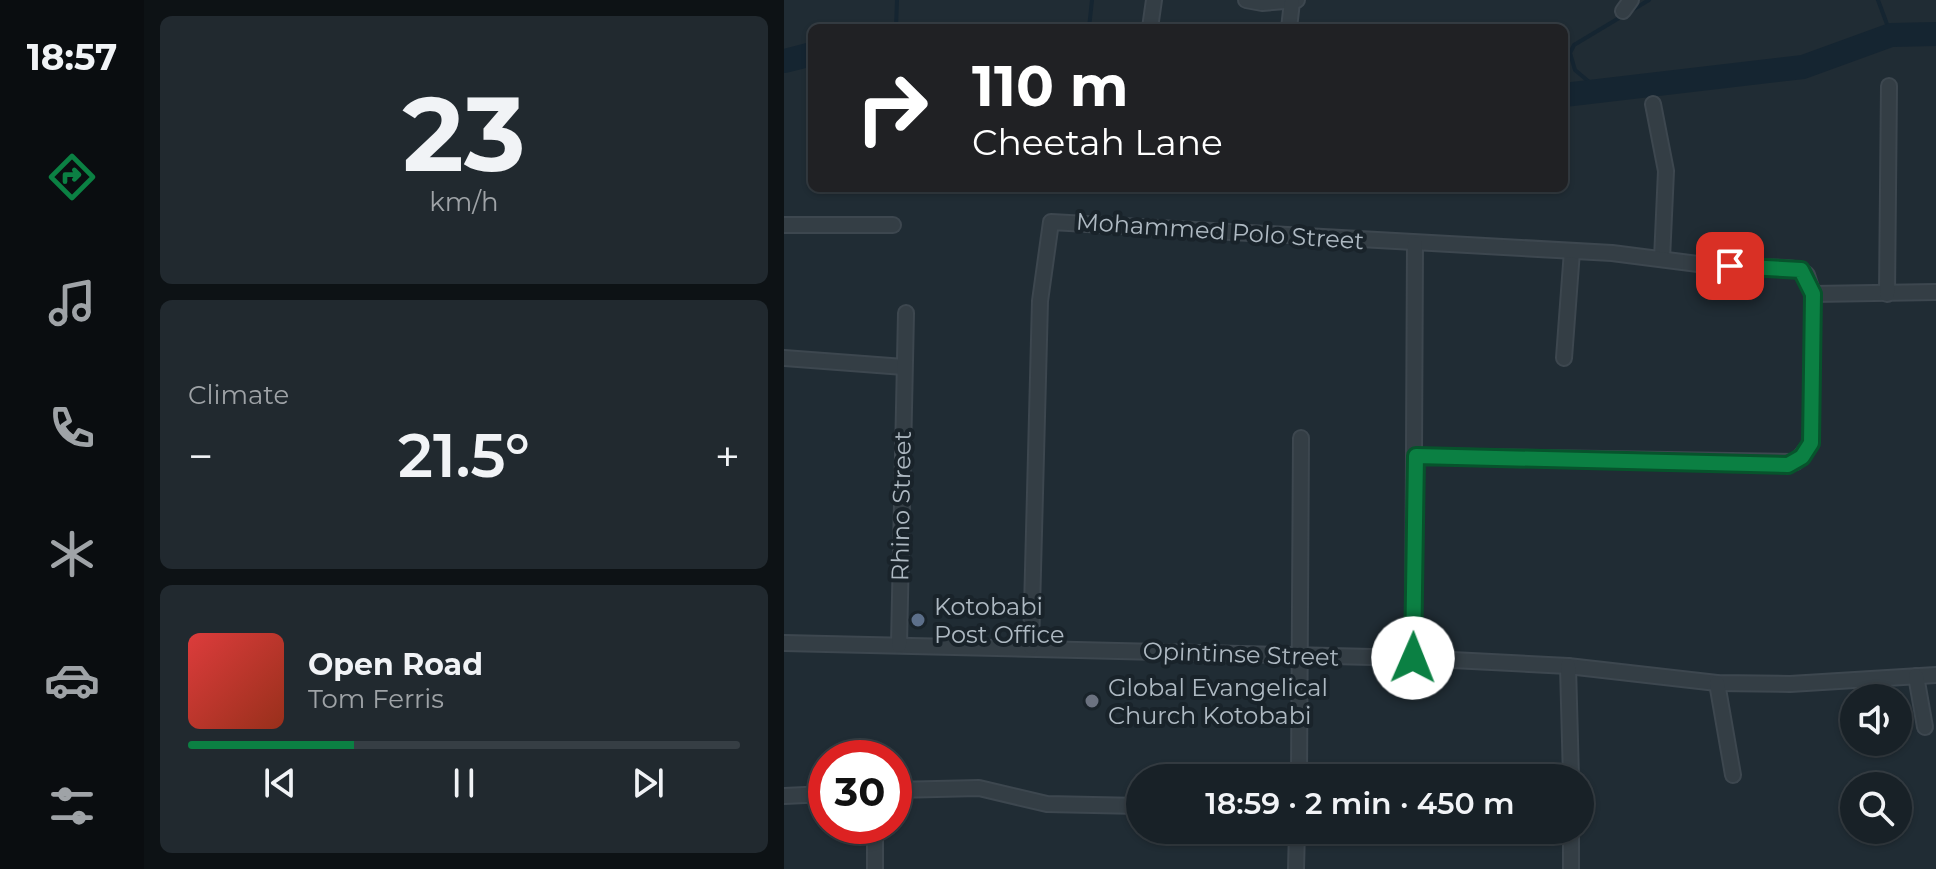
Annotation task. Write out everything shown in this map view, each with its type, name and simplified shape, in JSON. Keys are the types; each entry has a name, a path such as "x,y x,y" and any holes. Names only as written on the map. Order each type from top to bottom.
{"street":[{"path":"1151,24 1154,0"},
{"path":"1246,0 1294,1 1290,24"},
{"path":"1887,294 1889,86"},
{"path":"1653,104 1666,171 1662,259"},
{"name":"Mohammed Polo Street","path":"1031,647 1040,301 1051,222 1572,251 1801,270 1811,288 1887,294 1936,292"},
{"path":"784,225 893,225"},
{"path":"1413,658 1415,244"},
{"path":"1564,358 1572,251"},
{"path":"1416,456 1796,462 1811,443 1811,288"},
{"name":"Rhino Street","path":"899,645 906,313"},
{"path":"784,358 904,367"},
{"path":"1299,764 1301,438"},
{"name":"Opintinse Street","path":"784,643 1413,658 1568,666 1717,683 1790,684 1936,675"},
{"path":"1568,666 1571,764"},
{"path":"1916,676 1925,727"},
{"path":"1717,683 1733,775"},
{"path":"912,790 979,788 1047,804 1126,806"},
{"path":"784,796 808,795"},
{"path":"875,844 875,869"},
{"path":"1296,869 1297,844"},
{"path":"1571,844 1571,869"}],"waterway":[{"path":"896,24 897,0"},
{"path":"1089,24 1092,0"},
{"path":"1600,91 1575,70 1570,53 1574,45 1649,0"},
{"path":"1878,0 1891,35"},
{"path":"1568,95 1803,67 1891,35 1936,34"},
{"path":"784,61 808,55"}],"place":[{"name":"Kotobabi Post Office","path":"918,620"},
{"name":"Global Evangelical Church Kotobabi","path":"1092,701"}],"route":[{"path":"1413,658 1416,456 1788,465 1808,450 1811,443 1813,294 1807,275 1801,270 1787,268 1730,266"}]}
